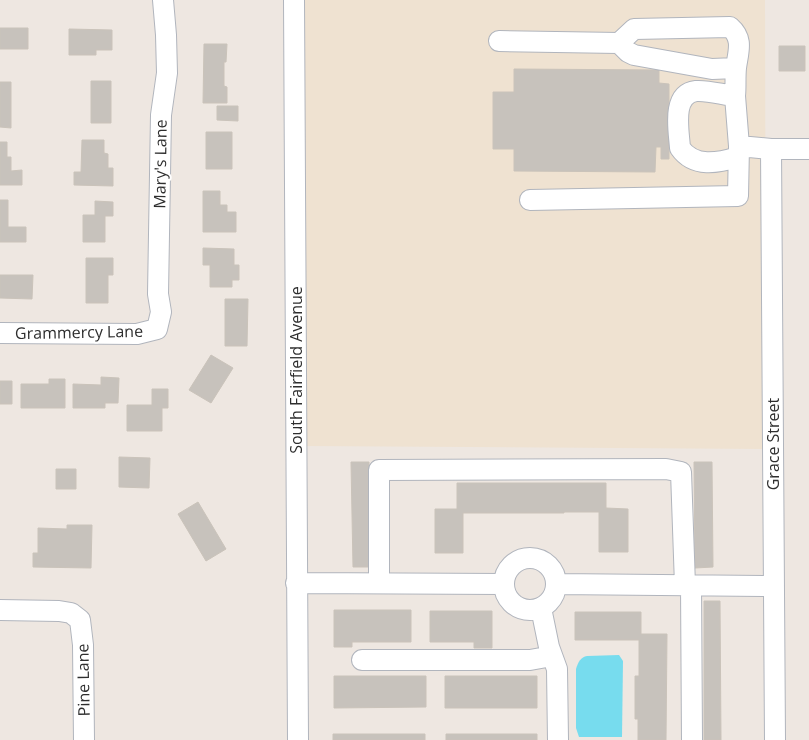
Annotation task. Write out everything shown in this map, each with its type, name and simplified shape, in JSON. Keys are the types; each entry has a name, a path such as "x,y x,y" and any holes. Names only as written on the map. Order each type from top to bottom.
{"street":[{"name":"Mary's Lane","path":"157,329 161,312 158,294 160,116 167,74 163,0"},
{"name":"South Fairfield Avenue","path":"294,0 298,740"},
{"path":"499,41 619,43 634,29 730,27 738,36 740,47 736,68 735,96 738,196 530,200"},
{"path":"619,43 634,55 712,69 736,68"},
{"path":"735,96 698,91 686,95 682,99 678,111 680,148 692,159 708,163 724,162 738,152 771,149 809,149"},
{"name":"Grace Street","path":"771,149 775,740"},
{"name":"Grammercy Lane","path":"0,333 137,334 157,329"},
{"path":"379,583 379,470 666,469 681,472 688,585 692,740"},
{"path":"526,558 540,560 547,564 552,570 556,584 552,598 541,608 526,610 519,608 508,598 504,584 512,564 526,558"},
{"path":"296,583 504,584"},
{"path":"556,584 774,586"},
{"path":"541,608 557,677 558,740"},
{"name":"Pine Lane","path":"0,610 59,610 71,613 80,620 84,740"},
{"path":"362,660 530,660 552,656"}],"shaded area":[{"path":"300,0 765,0 766,449 303,446"}],"water":[{"path":"619,655 623,661 622,737 579,737 576,728 576,669 578,664 581,659 587,656"}],"building":[{"path":"0,28 28,28 28,49 0,49"},
{"path":"69,29 112,30 112,50 96,50 96,55 69,55"},
{"path":"204,44 227,44 226,62 224,62 224,86 227,87 227,103 203,103"},
{"path":"779,46 805,46 805,71 779,71"},
{"path":"514,69 659,70 659,83 669,84 669,159 661,159 661,147 656,147 655,172 514,171 514,149 493,149 493,92 514,92"},
{"path":"91,81 111,81 111,123 91,123"},
{"path":"0,82 11,82 11,128 0,127"},
{"path":"217,106 238,106 238,121 217,120"},
{"path":"206,132 232,132 232,169 206,169"},
{"path":"82,140 104,140 104,153 108,154 108,168 113,168 113,186 74,185 74,172 81,172"},
{"path":"0,142 7,142 7,157 11,157 11,171 22,170 22,185 0,185"},
{"path":"203,191 220,191 220,205 227,205 227,212 236,212 236,232 203,232"},
{"path":"0,200 8,200 8,227 26,227 26,242 0,242"},
{"path":"95,201 113,202 113,216 105,216 105,242 83,242 83,215 95,215"},
{"path":"203,248 234,249 234,265 239,265 239,280 232,280 232,287 210,287 210,265 203,265"},
{"path":"86,258 113,258 113,275 108,275 108,303 86,303"},
{"path":"0,275 33,275 32,299 0,298"},
{"path":"225,299 248,299 247,346 225,346"},
{"path":"211,355 233,368 211,403 189,390"},
{"path":"101,377 119,378 118,403 105,403 105,408 73,408 73,384 101,385"},
{"path":"49,379 65,379 65,408 21,408 21,384 49,384"},
{"path":"0,381 12,381 12,404 0,404"},
{"path":"152,389 168,389 168,408 162,408 162,431 127,431 127,405 152,405"},
{"path":"119,457 150,458 149,488 119,487"},
{"path":"351,462 369,462 370,567 353,567"},
{"path":"694,462 712,462 713,567 695,568"},
{"path":"56,469 76,469 76,489 56,489"},
{"path":"457,483 606,483 606,508 628,509 628,552 599,552 599,512 564,512 463,513 463,553 435,553 435,509 457,509"},
{"path":"198,502 226,549 206,561 178,514"},
{"path":"67,525 92,525 91,568 33,567 33,553 38,553 38,528 67,529"},
{"path":"704,601 720,601 721,740 704,740"},
{"path":"334,610 411,610 411,642 352,642 352,647 334,647"},
{"path":"430,611 492,611 492,648 474,648 474,642 430,642"},
{"path":"575,612 641,612 641,634 667,634 666,740 638,740 638,719 635,719 635,676 639,676 639,640 575,640"},
{"path":"334,676 426,676 426,707 334,708"},
{"path":"445,676 537,676 537,708 445,708"},
{"path":"333,734 425,734 425,740 333,740"},
{"path":"446,734 537,734 537,740 446,740"}]}
